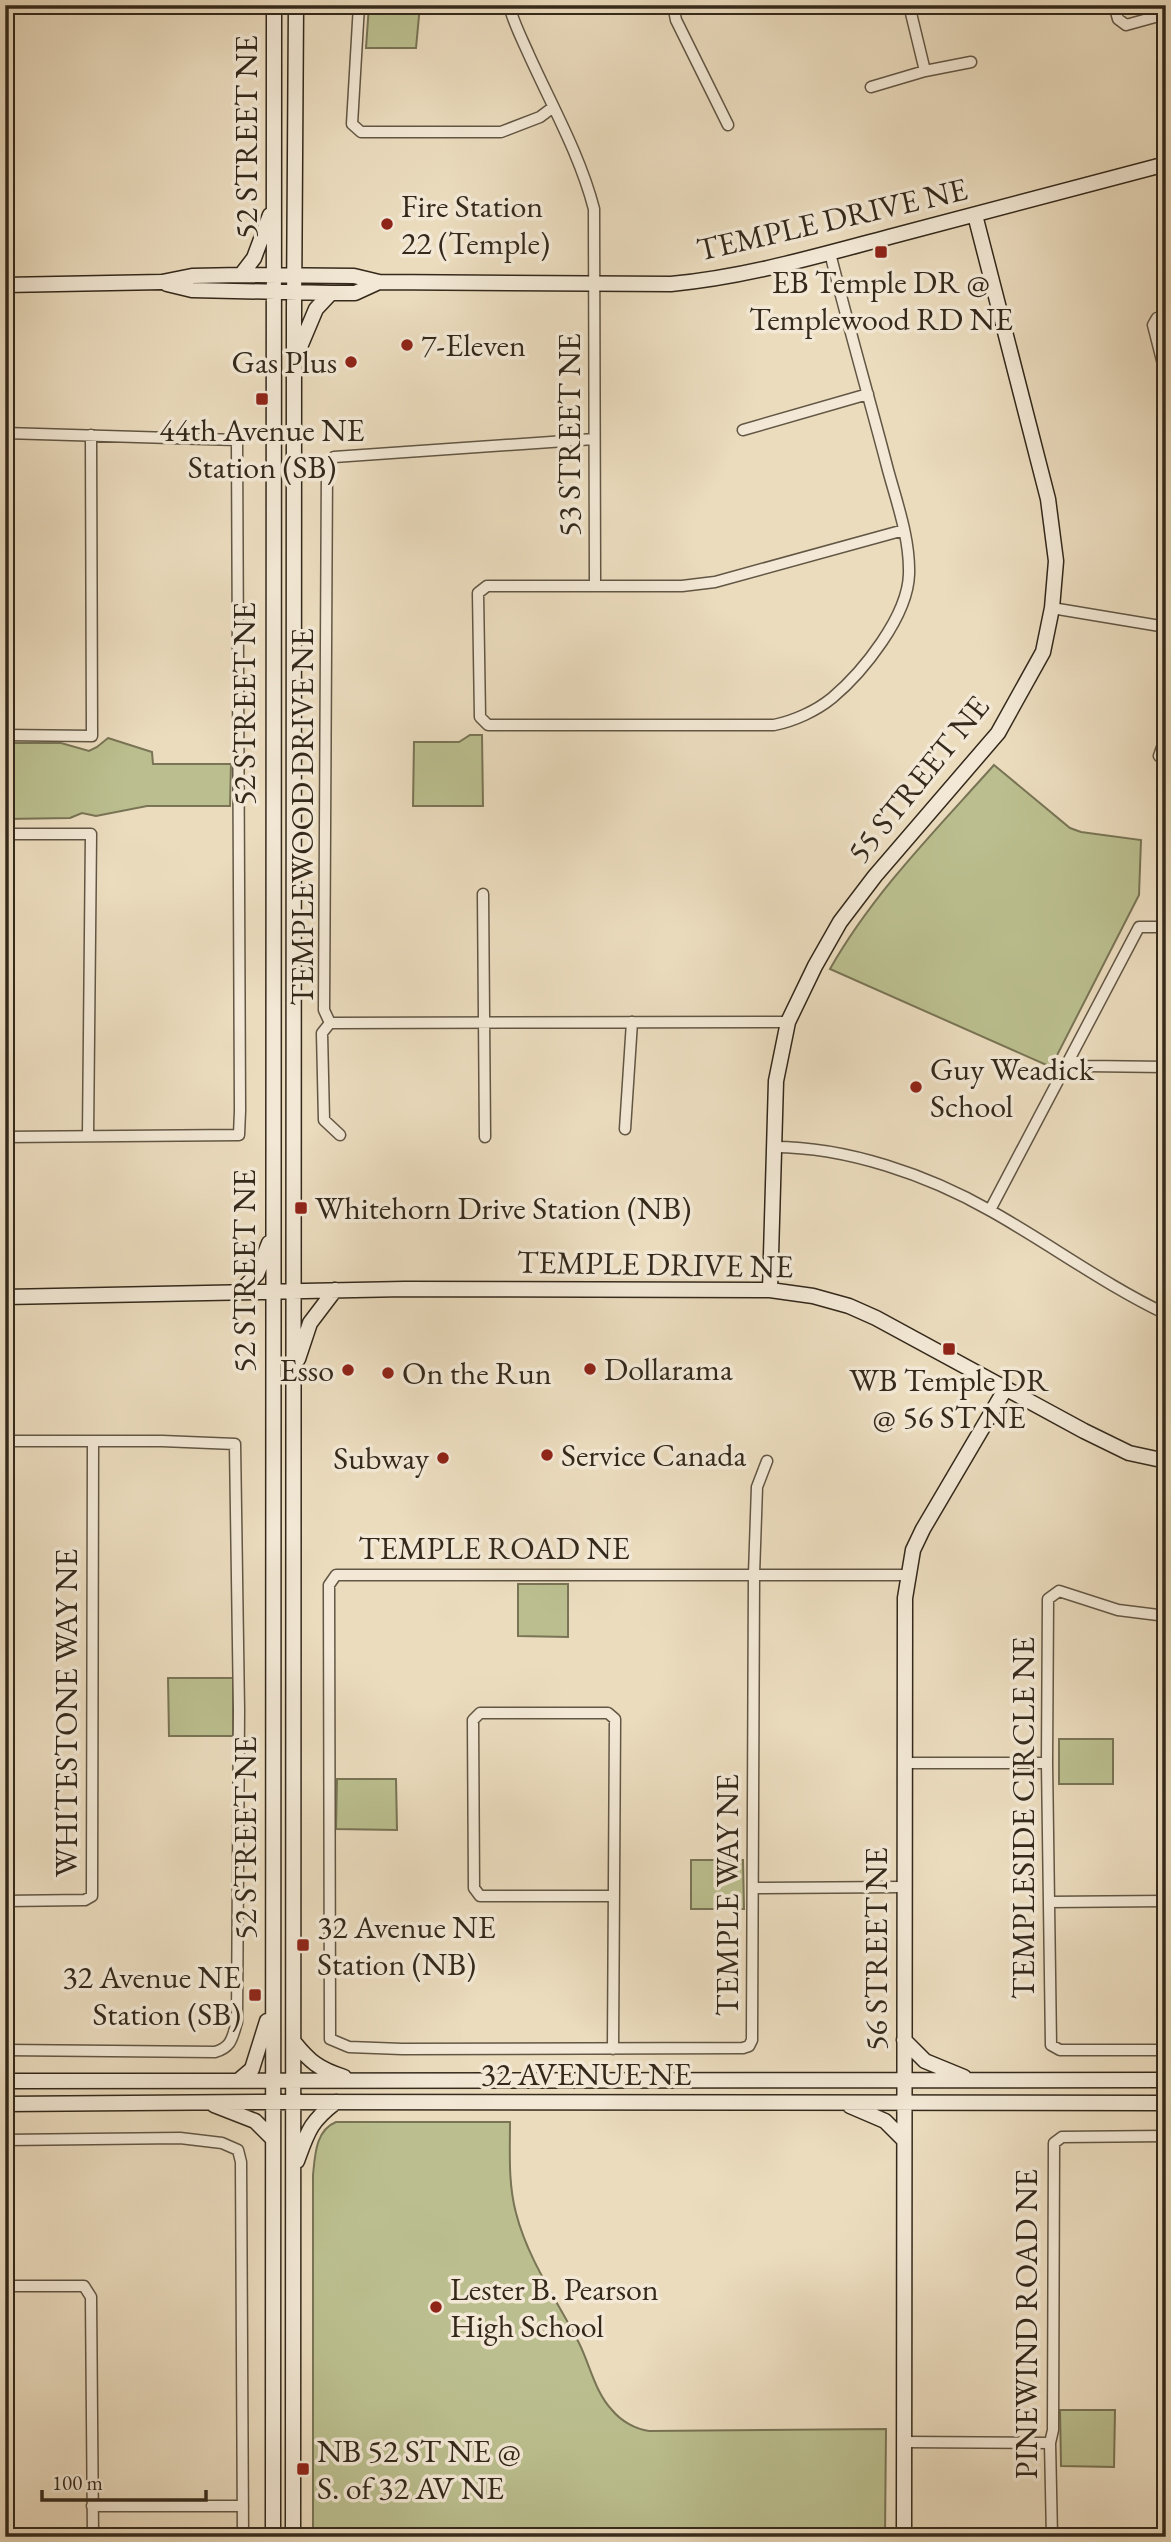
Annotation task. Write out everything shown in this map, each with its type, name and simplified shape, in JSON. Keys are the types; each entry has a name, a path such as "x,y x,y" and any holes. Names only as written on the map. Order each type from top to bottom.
{"main road":[{"name":"52 STREET NE","path":"273,2537 274,5"},
{"name":"52 STREET NE","path":"293,2537 296,5"},
{"name":"TEMPLE DRIVE NE","path":"162,282 192,275 354,276 379,282 671,284 712,280 830,253 1166,164"},
{"path":"241,275 254,258 273,203"},
{"name":"55 STREET NE","path":"770,1290 776,1081 788,1022 840,922 875,876 998,733 1043,652 1052,608 1056,561 1048,499 975,215"},
{"path":"5,285 162,282"},
{"name":"TEMPLE DRIVE NE","path":"162,282 192,290 355,293 379,282"},
{"path":"294,362 316,309 331,293"},
{"path":"240,1292 257,1274 272,1234"},
{"path":"294,1372 310,1323 335,1290"},
{"name":"TEMPLE DRIVE NE","path":"5,1297 335,1290 770,1290 813,1296 849,1306 876,1318 1129,1453 1166,1461"},
{"name":"56 STREET NE","path":"904,2537 905,1598 913,1550 923,1529 1006,1388"},
{"path":"238,2081 252,2068 272,2003"},
{"path":"904,2040 925,2061 971,2080"},
{"path":"293,2042 307,2059 323,2070 359,2081"},
{"name":"32 AVENUE NE","path":"5,2081 1166,2080"},
{"path":"206,2102 255,2121 273,2139"},
{"path":"293,2169 310,2125 336,2102"},
{"path":"839,2103 885,2121 904,2140"},
{"name":"32 AVENUE NE","path":"5,2104 1166,2103"}],"street":[{"path":"359,5 352,124 361,132 501,132 540,117 552,108"},
{"path":"673,5 676,20 728,125"},
{"path":"909,5 925,71"},
{"path":"1114,5 1118,19 1126,25 1166,14"},
{"name":"53 STREET NE","path":"513,7 552,108 578,159 594,209 595,586"},
{"path":"871,87 925,71 971,62"},
{"path":"830,253 904,530 909,554 909,577 900,610 886,635 859,671 831,699 807,714 774,725 488,725 480,717 478,593 487,586 682,586 715,582 904,530"},
{"path":"1166,316 1157,318 1153,325 1166,376"},
{"path":"743,430 868,394"},
{"path":"5,433 237,440 240,1111 239,1135 5,1137"},
{"path":"5,735 92,736 92,435"},
{"name":"TEMPLEWOOD DRIVE NE","path":"594,439 334,457 327,467 324,1010 330,1023 788,1022"},
{"path":"1052,608 1166,627"},
{"path":"1159,756 1166,736"},
{"path":"5,834 91,834 88,1136"},
{"path":"483,894 485,1138"},
{"path":"990,1210 1139,927 1166,927"},
{"path":"625,1129 632,1022"},
{"path":"330,1023 322,1033 324,1119 340,1135"},
{"path":"1070,1059 1086,1066 1166,1067"},
{"path":"774,1147 824,1150 878,1163 941,1188 990,1210 1089,1271 1166,1314"},
{"path":"5,1441 235,1444 239,1710 237,2022 231,2044 215,2052 5,2050"},
{"name":"WHITESTONE WAY NE","path":"5,1900 85,1900 92,1896 93,1441"},
{"name":"TEMPLE WAY NE","path":"330,2039 349,2047 402,2049 749,2046 752,2040 754,1888 754,1574 757,1487 767,1461"},
{"name":"TEMPLE ROAD NE","path":"330,2039 329,1585 337,1575 908,1575"},
{"name":"TEMPLESIDE CIRCLE NE","path":"1166,1616 1118,1610 1059,1591 1048,1599 1047,1763 1051,2045 1060,2050 1166,2050"},
{"path":"613,1896 480,1896 474,1888 473,1720 480,1713 608,1713 615,1719 613,2049"},
{"path":"904,1763 1047,1763"},
{"path":"754,1888 904,1888"},
{"path":"1049,1902 1166,1901"},
{"name":"PINEWIND ROAD NE","path":"1052,2537 1050,2443 1053,2430 1054,2143 1062,2137 1166,2136"},
{"path":"5,2140 180,2138 222,2143 238,2150 241,2162 243,2537"},
{"path":"5,2286 84,2286 91,2297 93,2537"},
{"path":"904,2442 1050,2443"},
{"path":"92,2506 243,2506"}],"green space":[{"path":"369,5 420,5 416,48 366,48"},
{"path":"470,735 482,735 483,806 413,806 414,742 459,742"},
{"path":"108,738 152,752 153,764 231,764 230,806 147,806 96,816 82,813 70,818 5,819 5,743 61,743 89,751"},
{"path":"994,765 1070,828 1081,832 1141,840 1139,895 1051,1067 830,969 885,888"},
{"path":"518,1584 568,1584 568,1637 518,1636"},
{"path":"168,1678 233,1678 233,1736 169,1736"},
{"path":"1059,1739 1113,1739 1113,1784 1059,1784"},
{"path":"337,1779 396,1779 397,1830 336,1829"},
{"path":"691,1860 743,1860 744,1909 691,1909"},
{"name":"Lester B. Pearson High School","path":"336,2122 510,2122 512,2190 521,2230 535,2263 579,2343 597,2387 612,2410 629,2424 649,2431 886,2429 885,2537 313,2537 313,2175 320,2137"},
{"path":"1060,2410 1115,2410 1114,2467 1061,2466"}],"place":[{"name":"Fire Station 22 (Temple)","path":"387,224"},
{"name":"EB Temple DR @ Templewood RD NE","path":"881,252"},
{"name":"7-Eleven","path":"407,345"},
{"name":"Gas Plus","path":"351,362"},
{"name":"44th Avenue NE Station (SB)","path":"262,399"},
{"name":"Guy Weadick School","path":"916,1087"},
{"name":"Whitehorn Drive Station (NB)","path":"301,1208"},
{"name":"WB Temple DR @ 56 ST NE","path":"949,1349"},
{"name":"Dollarama","path":"590,1369"},
{"name":"Esso","path":"348,1370"},
{"name":"On the Run","path":"388,1373"},
{"name":"Service Canada","path":"547,1455"},
{"name":"Subway","path":"443,1458"},
{"name":"32 Avenue NE Station (NB)","path":"303,1945"},
{"name":"32 Avenue NE Station (SB)","path":"255,1995"},
{"name":"Lester B. Pearson High School","path":"436,2307"},
{"name":"NB 52 ST NE @ S. of 32 AV NE","path":"303,2469"}]}
